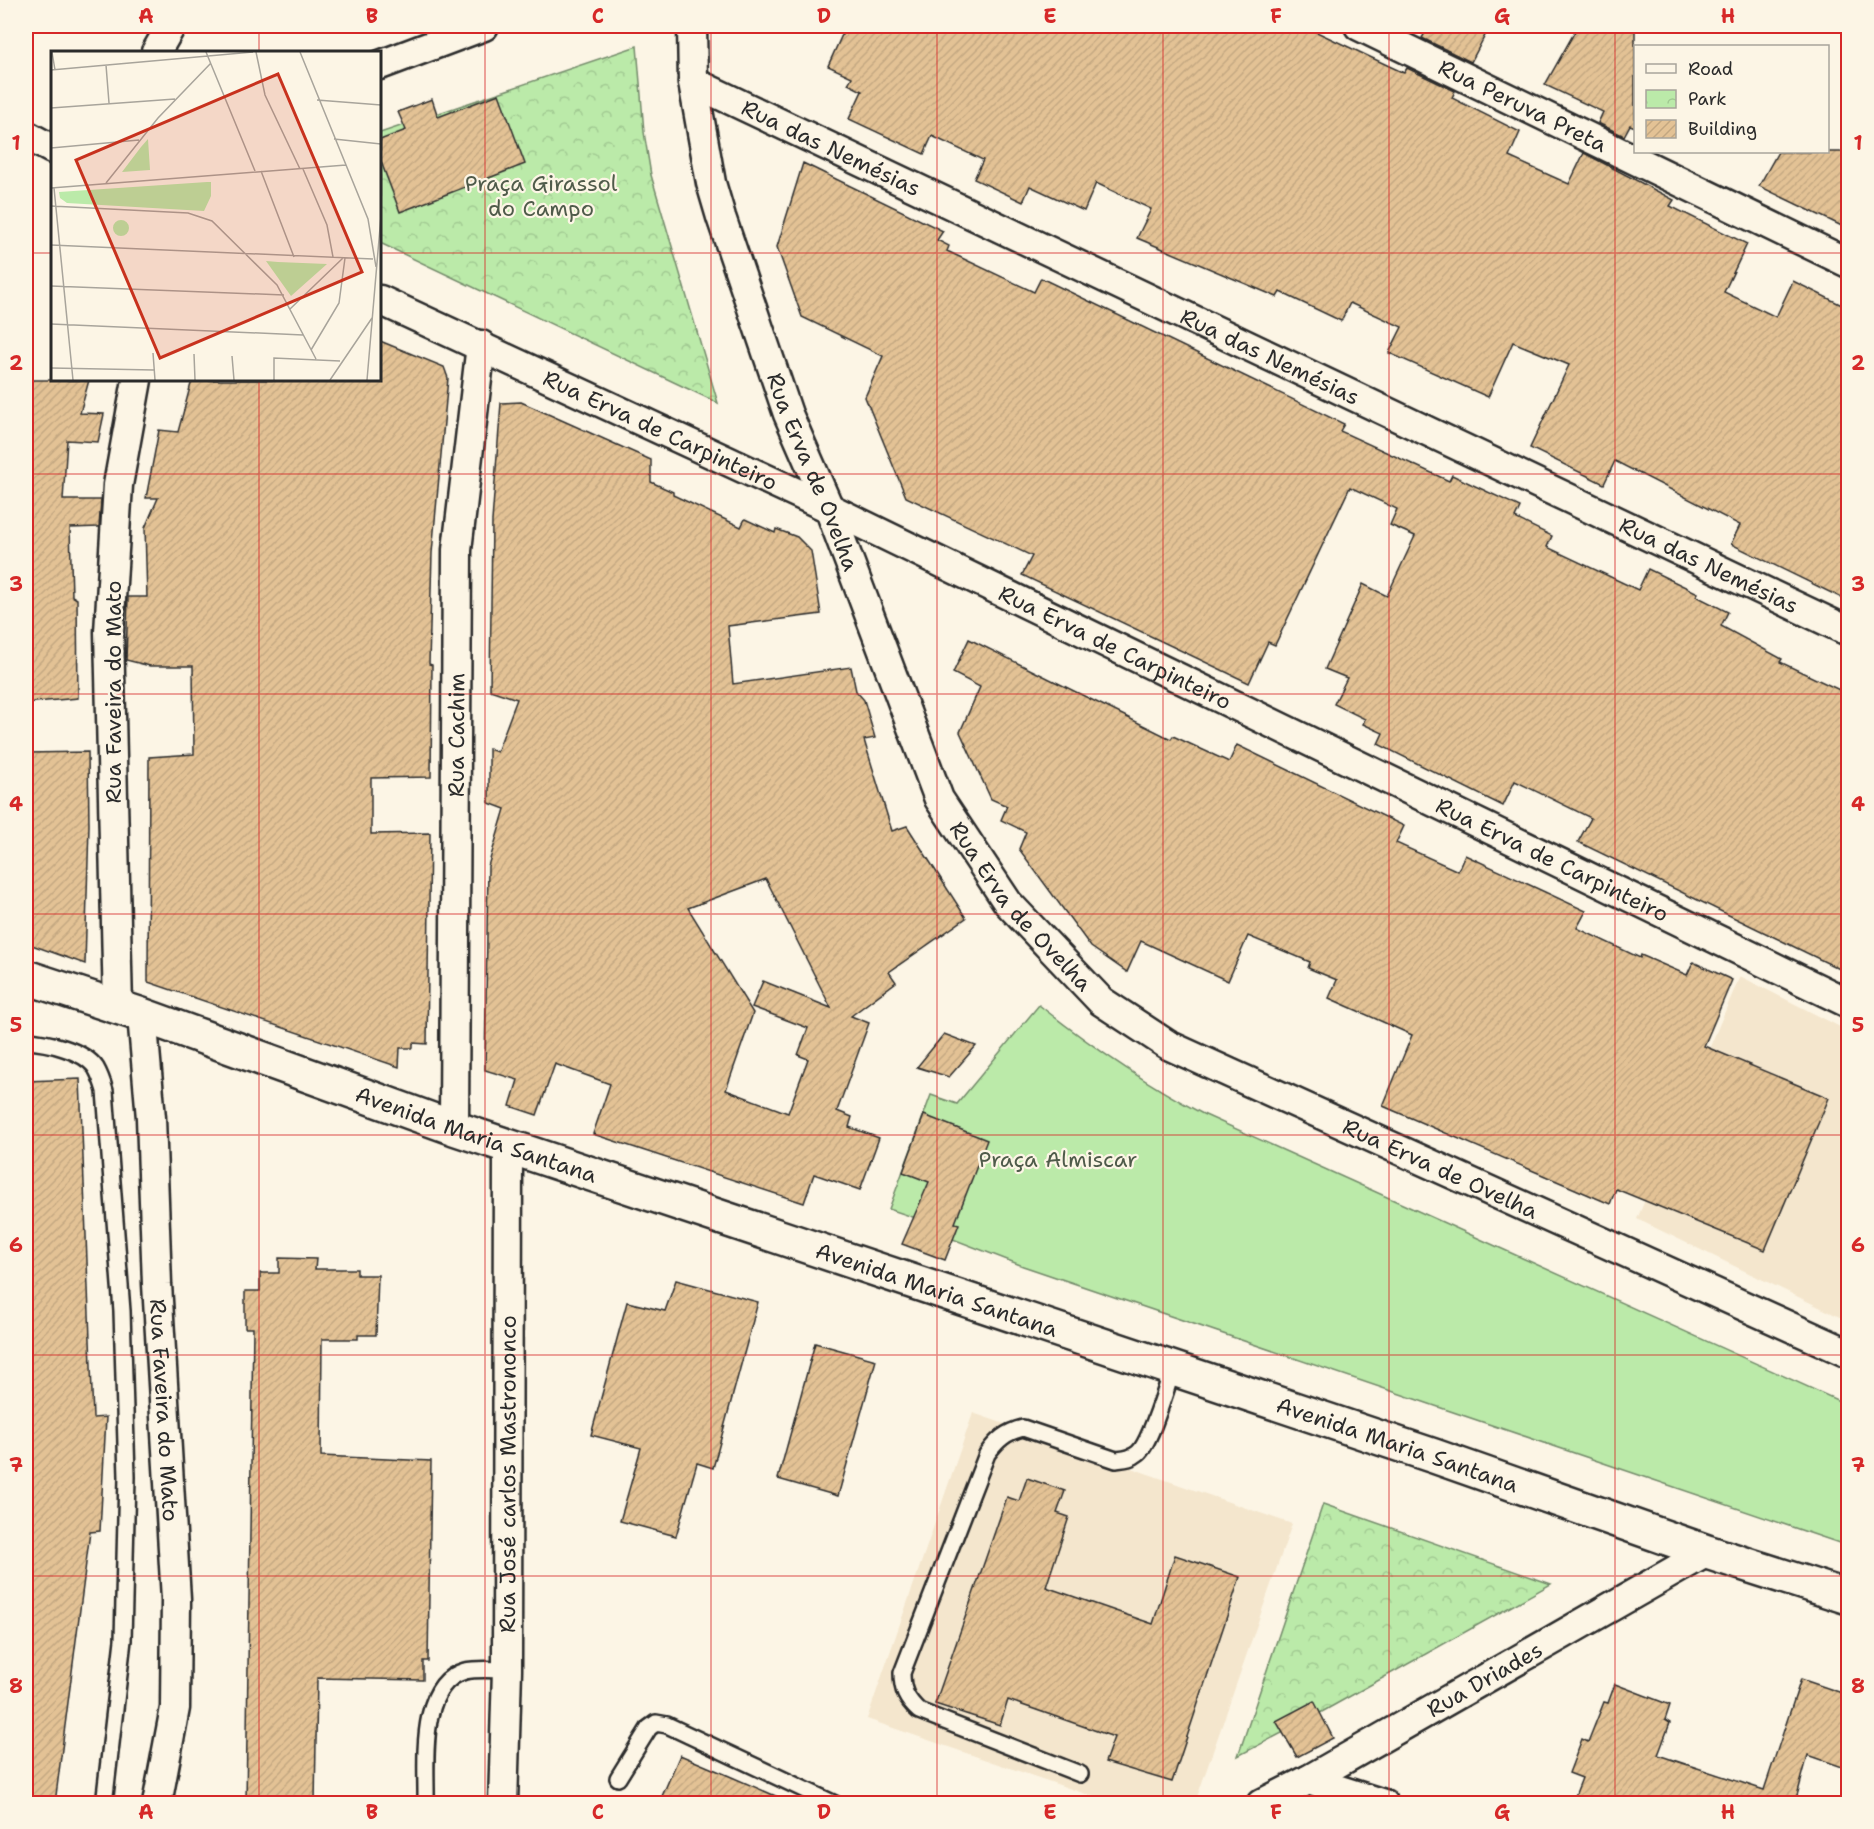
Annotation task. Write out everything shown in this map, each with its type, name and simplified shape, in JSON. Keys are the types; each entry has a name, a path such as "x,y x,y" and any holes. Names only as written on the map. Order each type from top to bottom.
{"street":[{"path":"157,51 171,26"},
{"path":"381,65 484,26"},
{"name":"Rua Erva de Ovelha","path":"692,26 693,82 711,183 724,228 788,414 829,508 939,799 1008,903 1101,1001 1168,1045 1848,1353"},
{"name":"Rua Peruva Preta","path":"1359,26 1848,263"},
{"name":"Rua das Nemésias","path":"693,82 1848,630"},
{"path":"26,135 51,148"},
{"name":"Rua Erva de Carpinteiro","path":"381,300 829,508 1848,1003"},
{"name":"Rua Cachim","path":"454,1128 457,550 481,345"},
{"name":"Rua Faveira do Mato","path":"137,381 118,485 109,632 130,1011 151,1118 176,1621 175,1708 157,1803"},
{"name":"Avenida Maria Santana","path":"26,977 130,1011 454,1128 1434,1456 1707,1552 1848,1597"},
{"name":"Rua José carlos Mastrononco","path":"503,1803 507,1670 508,1146"},
{"name":"Rua Driades","path":"1261,1803 1308,1780 1707,1552"},
{"path":"1308,1780 1384,1803"}],"lane":[{"path":"26,1041 41,1042 71,1051 96,1067 105,1091 122,1311 127,1477 123,1640 104,1803"},
{"path":"1080,1774 920,1711 909,1701 902,1689 902,1673 987,1454 997,1440 1011,1431 1023,1428 1116,1460 1130,1459 1140,1452 1147,1440 1173,1369"},
{"path":"426,1803 429,1713 437,1692 450,1677 466,1670 507,1670"},
{"path":"618,1778 649,1728 656,1723 667,1725 835,1803"}],"shaded area":[{"path":"1740,976 1848,1031 1848,1321 1637,1219"},
{"path":"973,1413 1292,1524 1195,1803 1112,1803 867,1719"}],"green space":[{"name":"Praça Girassol do Campo","path":"637,46 644,132 651,175 718,403 381,243 381,133"},
{"name":"Praça Almiscar","path":"1039,1005 1118,1063 1203,1114 1848,1405 1848,1546 1023,1266 919,1226 916,1218 889,1209 931,1095 957,1104"},
{"path":"1323,1504 1551,1584 1320,1713 1238,1756"}],"building":[{"path":"846,26 1304,26 1404,73 1407,68 1455,91 1452,98 1520,132 1509,157 1569,184 1584,153 1674,200 1670,206 1747,244 1724,292 1776,317 1793,281 1848,308 1848,601 1731,544 1740,525 1615,461 1604,484 1530,448 1569,365 1513,342 1488,397 1389,353 1402,327 1350,303 1341,321 1280,292 1277,297 1137,238 1151,209 1096,183 1084,211 1030,186 1023,202 974,179 983,160 932,136 924,154 849,119 862,91 848,84 852,77 828,66"},
{"path":"1429,26 1490,26 1471,62 1422,38"},
{"path":"1578,26 1635,26 1634,127 1630,125 1624,136 1598,123 1603,112 1545,85"},
{"path":"499,94 525,164 400,212 381,162 381,140 406,130 398,112 432,99 438,117"},
{"path":"1848,152 1848,229 1759,186 1777,153"},
{"path":"803,163 943,231 937,240 949,246 947,251 1034,292 1041,278 1344,424 1340,431 1449,481 1452,475 1520,507 1515,518 1552,536 1547,547 1638,590 1648,569 1698,593 1696,596 1728,612 1721,626 1782,659 1780,662 1848,694 1848,973 1578,842 1591,818 1515,781 1503,806 1378,744 1383,733 1363,724 1365,719 1334,704 1347,678 1325,669 1363,584 1387,596 1415,536 1390,525 1397,509 1350,487 1275,645 1268,642 1249,683 1022,575 1032,556 906,497 865,397 883,356 802,317 777,247"},
{"path":"381,341 444,367 448,378 432,553 429,664 432,665 431,777 371,778 371,834 430,833 427,1044 413,1043 413,1048 400,1048 399,1067 148,982 149,757 194,754 193,666 150,666 126,660 128,597 147,597 145,528 158,498 146,498 159,430 178,432 192,381 381,381"},
{"path":"26,380 89,381 80,413 104,414 98,442 67,440 63,500 101,500 99,527 70,528 72,596 77,599 78,698 26,703"},
{"path":"521,402 651,460 651,482 673,492 673,495 741,527 745,519 775,533 776,529 797,537 811,551 821,614 728,626 733,684 851,667 856,691 864,700 875,738 864,740 892,831 907,826 966,918 889,972 896,982 851,1016 869,1023 837,1111 852,1117 849,1127 879,1138 860,1190 814,1174 804,1203 593,1134 610,1084 555,1064 537,1115 510,1106 518,1080 485,1070 488,866 505,809 489,803 489,749 497,752 517,699 490,690 492,521 501,403","holes":["766,879 831,1008 763,981 752,1007 808,1028 798,1055 808,1059 788,1113 726,1090 753,1013 688,908"]},
{"path":"969,639 1171,739 1173,736 1229,762 1237,745 1404,826 1396,843 1458,871 1465,855 1586,911 1577,928 1640,958 1641,955 1687,975 1693,962 1732,980 1704,1046 1829,1098 1765,1250 1616,1189 1610,1204 1383,1106 1412,1035 1329,998 1337,980 1308,968 1310,962 1248,936 1228,981 1141,941 1127,972 1091,947 1019,849 1026,832 1001,820 1007,806 991,799 960,732 980,687 953,673"},
{"path":"88,752 89,825 85,964 26,943 26,753"},
{"path":"944,1034 976,1046 949,1077 917,1067"},
{"path":"80,1079 93,1418 106,1417 100,1531 90,1532 55,1803 26,1803 26,1081"},
{"path":"924,1115 987,1140 955,1223 959,1224 945,1260 902,1244 929,1182 903,1172"},
{"path":"279,1258 316,1259 315,1269 357,1269 357,1275 378,1275 376,1335 358,1335 358,1339 322,1339 321,1456 431,1461 428,1661 423,1661 423,1680 317,1678 315,1803 246,1803 253,1328 245,1328 245,1291 260,1291 260,1273 279,1273"},
{"path":"676,1280 758,1302 713,1468 697,1463 676,1536 620,1521 641,1448 591,1435 627,1302 665,1311"},
{"path":"815,1343 876,1360 838,1496 778,1479"},
{"path":"1027,1478 1065,1491 1057,1513 1069,1517 1046,1587 1153,1624 1175,1555 1240,1577 1172,1782 1105,1762 1114,1737 1008,1700 1000,1725 935,1704 1007,1497 1019,1501"},
{"path":"1801,1679 1848,1695 1848,1769 1808,1755 1795,1803 1595,1803 1575,1796 1582,1778 1569,1773 1582,1739 1588,1742 1604,1702 1608,1703 1615,1684 1670,1705 1665,1720 1670,1723 1658,1755 1764,1790"},
{"path":"1314,1701 1333,1738 1297,1757 1276,1721"},
{"path":"680,1755 727,1775 792,1803 659,1803"}]}
